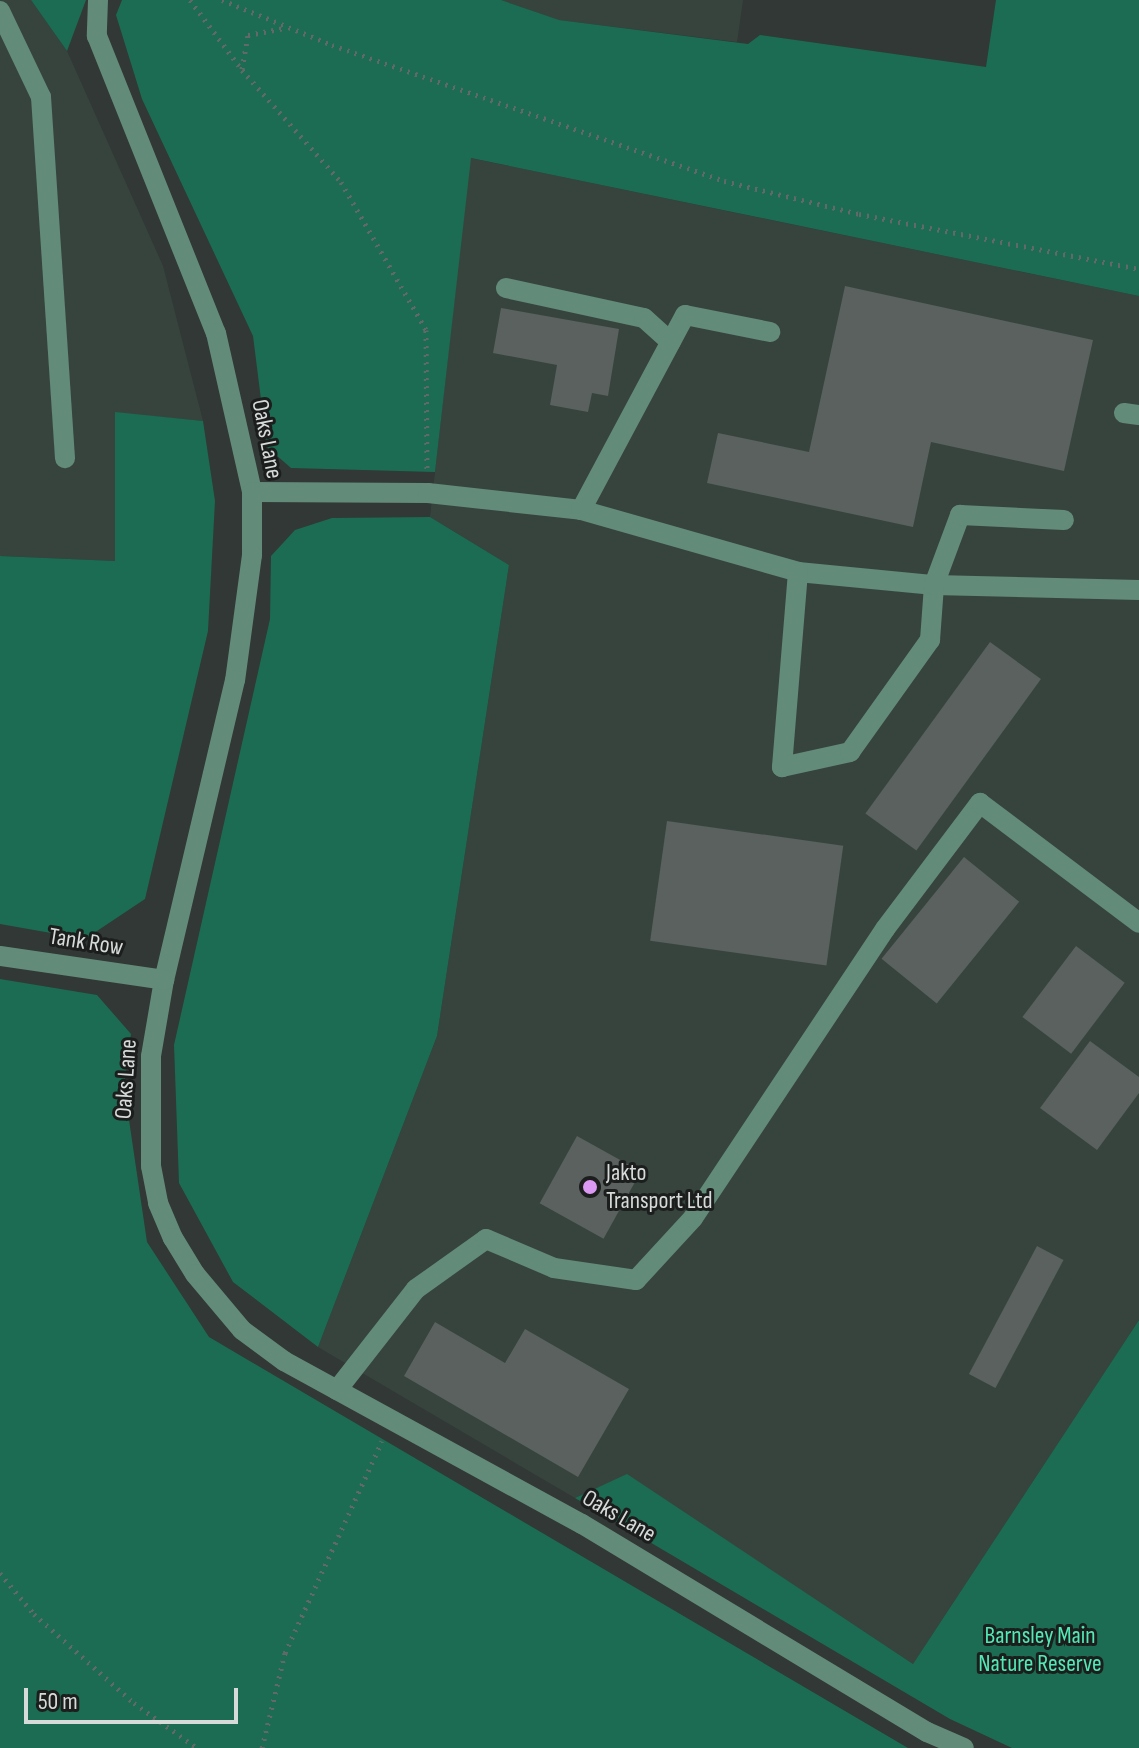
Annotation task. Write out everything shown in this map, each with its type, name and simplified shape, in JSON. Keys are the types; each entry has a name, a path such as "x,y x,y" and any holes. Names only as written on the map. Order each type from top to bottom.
{"street":[{"name":"Oaks Lane","path":"96,4 97,36 211,319 252,492 252,555 235,680 164,980 147,1119 158,1203 195,1274 242,1330 337,1390 582,1524 927,1732 964,1748"},
{"path":"0,11 41,97 65,458"},
{"path":"506,288 644,318 671,342"},
{"path":"581,510 685,315 770,332"},
{"path":"252,492 428,493 581,510 798,572 934,585 1139,590"},
{"path":"798,572 782,767 850,752 930,640 934,585 960,515 1064,520"},
{"path":"337,1390 416,1289 486,1239 554,1268 636,1280 693,1218 885,929 980,803 1139,923"},
{"name":"Tank Row","path":"0,956 164,980"}],"path":[{"path":"190,0 242,70 341,182 426,330 428,493"},
{"path":"222,0 290,28 724,181 859,214 1139,269"},
{"path":"242,70 241,53 248,35 290,28"},
{"path":"262,1748 285,1653 392,1419"},
{"path":"0,1573 34,1614 134,1703 197,1748"}],"shaded area":[{"path":"0,0 31,0 67,51 163,266 203,421 115,413 115,561 0,556"},
{"path":"501,0 743,0 737,42 558,20"},
{"path":"470,158 1139,296 1139,1320 913,1664 627,1475 575,1498 318,1347 437,1036 509,565 430,517"}],"green space":[{"path":"31,0 86,0 67,51"},
{"path":"122,0 501,0 559,20 748,44 760,35 986,67 996,0 1139,0 1139,296 471,158 435,472 291,468 267,447 253,336 142,99 116,15"},
{"path":"115,412 203,421 215,501 208,631 145,899 85,939 0,924 0,556 115,561"},
{"path":"430,517 509,565 437,1036 318,1347 233,1282 179,1183 174,1045 270,619 271,556 295,530 332,518"},
{"path":"0,979 97,995 131,1034 124,1086 147,1242 209,1337 908,1748 0,1748"},
{"name":"Barnsley Main Nature Reserve","path":"1139,1320 1139,1748 1012,1748 950,1719 575,1498 627,1474 913,1664"}],"building":[{"path":"845,286 1093,340 1064,471 931,442 913,527 707,483 718,433 809,452"},
{"path":"501,308 619,329 608,396 592,393 588,412 550,405 557,365 493,353"},
{"path":"990,642 1041,679 916,851 865,814"},
{"path":"667,821 843,846 826,966 650,941"},
{"path":"964,857 1019,902 937,1003 882,959"},
{"path":"1076,946 1125,983 1071,1054 1022,1017"},
{"path":"1090,1041 1139,1077 1139,1093 1097,1150 1040,1108"},
{"name":"Jakto Transport Ltd","path":"577,1136 641,1171 604,1239 540,1203"},
{"path":"1037,1246 1063,1260 995,1388 969,1374"},
{"path":"435,1322 505,1363 525,1329 629,1389 578,1477 404,1376"}],"place":[{"name":"Jakto Transport Ltd","path":"590,1187"}]}
